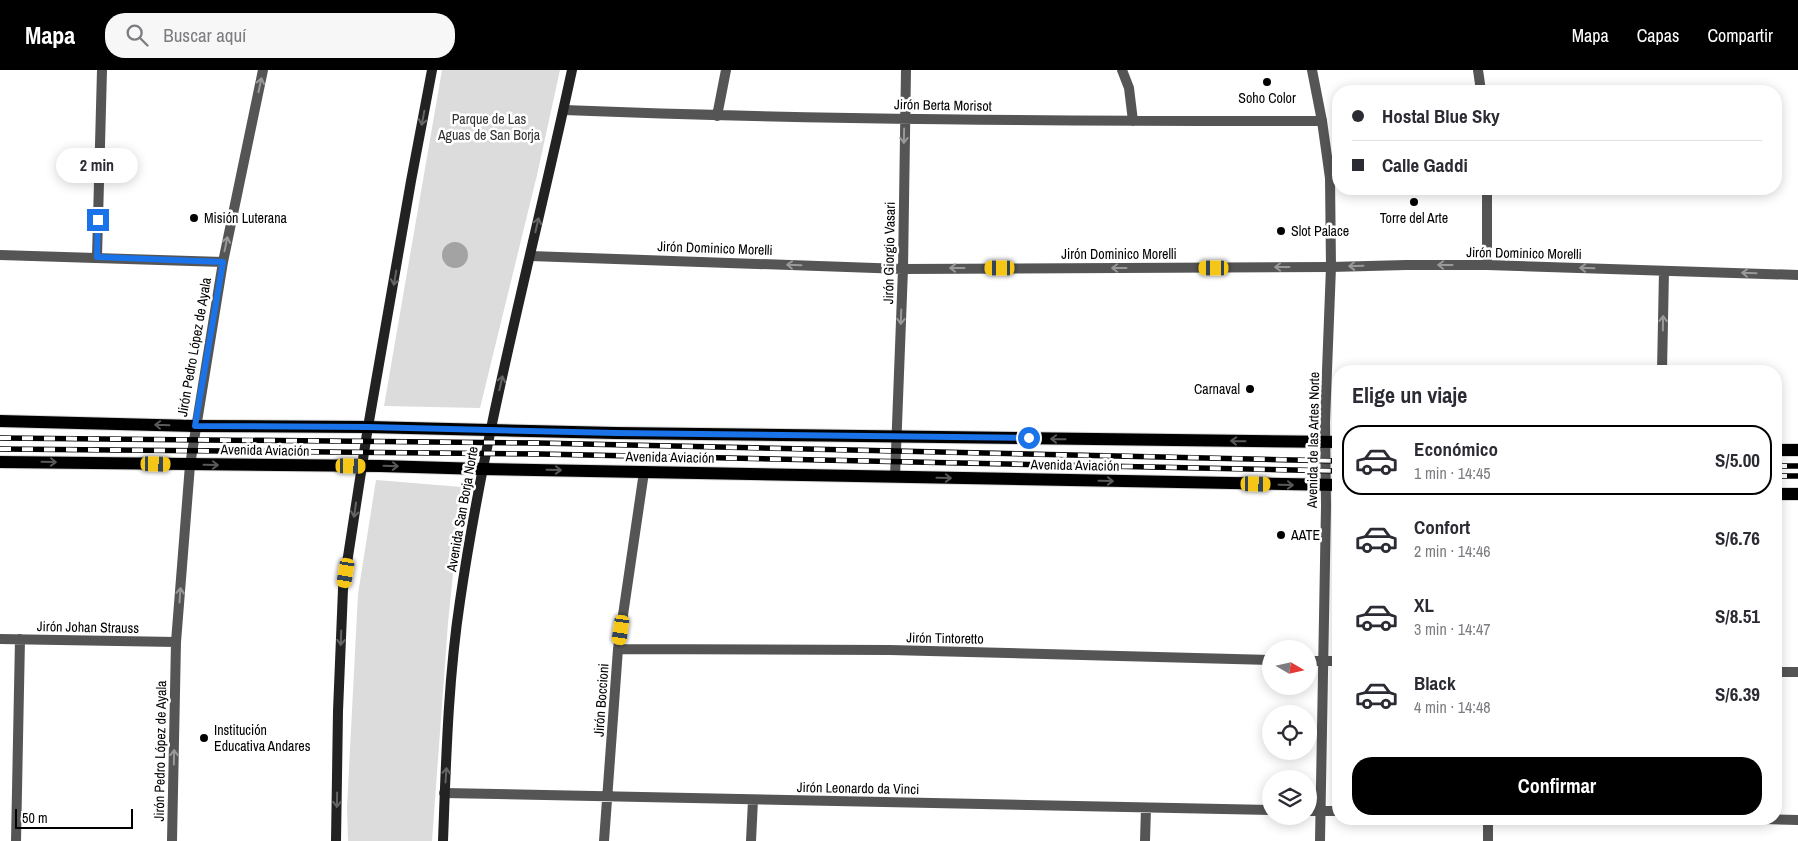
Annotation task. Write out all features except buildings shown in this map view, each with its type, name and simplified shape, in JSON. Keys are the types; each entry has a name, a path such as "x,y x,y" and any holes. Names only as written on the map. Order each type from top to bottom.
{"main road":[{"path":"336,841 338,711 343,589 368,427 432,70"},
{"name":"Avenida San Borja Norte","path":"443,841 444,793 453,668 460,603 482,469 572,70"},
{"name":"Avenida Aviación","path":"0,421 195,426 368,427 490,431 1332,442"},
{"path":"1782,450 1798,450"},
{"name":"Avenida Aviación","path":"0,462 362,466 1332,486"},
{"path":"1782,494 1798,494"}],"street":[{"path":"97,257 102,70"},
{"name":"Jirón Pedro López de Ayala","path":"172,841 176,642 190,464 223,262 263,70"},
{"path":"717,116 726,70"},
{"name":"Jirón Giorgio Vasari","path":"895,477 906,70"},
{"path":"1122,70 1129,88 1133,121"},
{"name":"Avenida de las Artes Norte","path":"1312,70 1330,178 1320,841"},
{"path":"1478,70 1480,85"},
{"name":"Jirón Berta Morisot","path":"564,110 717,116 1133,121 1322,121"},
{"path":"1487,265 1488,195"},
{"path":"0,254 223,262"},
{"name":"Jirón Dominico Morelli","path":"530,256 902,269 1487,265 1798,274"},
{"path":"1662,365 1664,271"},
{"name":"Jirón Boccioni","path":"604,841 618,649 644,472"},
{"name":"Jirón Johan Strauss","path":"0,639 176,642"},
{"path":"16,841 20,639"},
{"name":"Jirón Tintoretto","path":"618,649 890,650 1262,660"},
{"path":"1318,661 1332,661"},
{"path":"1782,672 1798,672"},
{"name":"Jirón Leonardo da Vinci","path":"444,793 1262,810"},
{"path":"751,841 753,800"},
{"path":"1145,841 1146,808"},
{"path":"1320,811 1332,811"},
{"path":"1782,820 1798,820"},
{"path":"1488,825 1488,841"}],"green space":[{"name":"Parque de Las Aguas de San Borja","path":"442,70 560,70 537,175 480,408 384,406"},
{"path":"376,480 462,487 448,623 432,841 348,841 347,807 358,594"}],"shaded area":[{"path":"455,242 464,246 468,255 464,264 455,268 446,264 442,255 446,246"}],"railway":[{"path":"0,438 538,443 1332,461"},
{"path":"0,449 540,454 1332,471"},
{"path":"1782,466 1798,466"},
{"path":"1782,476 1798,476"}],"place":[{"name":"Soho Color","path":"1267,82"},
{"name":"Torre del Arte","path":"1414,202"},
{"name":"Misión Luterana","path":"194,218"},
{"name":"Slot Palace","path":"1281,231"},
{"name":"Carnaval","path":"1250,389"},
{"name":"AATE","path":"1281,535"},
{"name":"Institución Educativa Andares","path":"204,738"}],"route":[{"path":"98,220 97,257 223,262 195,426 1029,438"}]}
